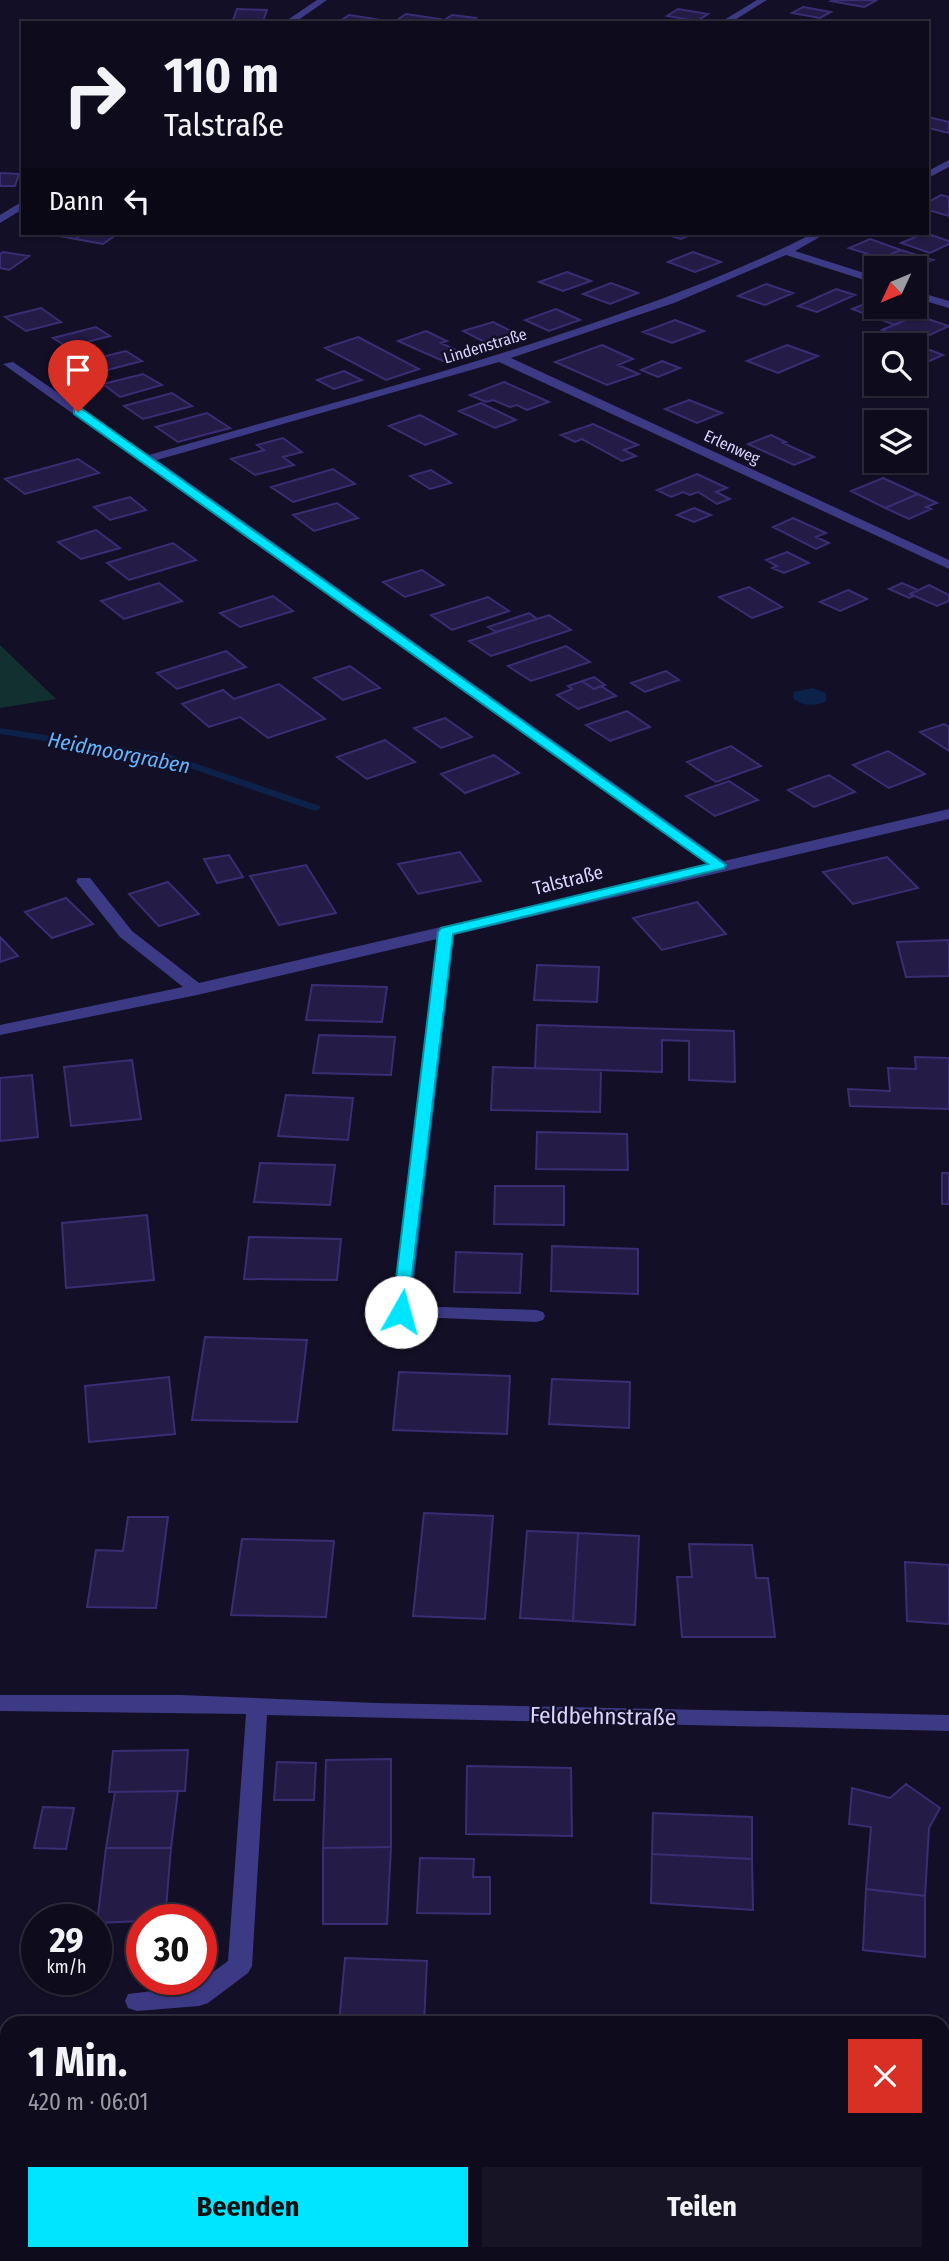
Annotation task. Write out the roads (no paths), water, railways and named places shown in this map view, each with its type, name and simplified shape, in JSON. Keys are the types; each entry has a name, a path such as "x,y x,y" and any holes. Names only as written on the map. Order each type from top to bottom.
{"street":[{"path":"290,21 323,0"},
{"path":"726,21 763,0"},
{"path":"929,174 949,163"},
{"path":"0,220 21,205"},
{"name":"Lindenstraße","path":"147,459 501,358 645,310 788,252 818,235"},
{"path":"788,252 864,277"},
{"path":"928,299 949,306"},
{"name":"Erlenweg","path":"501,358 949,565"},
{"path":"9,364 719,865"},
{"name":"Talstraße","path":"0,1030 197,990 719,865 949,814"},
{"path":"84,881 126,934 197,990"},
{"path":"446,932 401,1312 536,1316"},
{"name":"Feldbehnstraße","path":"0,1703 180,1703 949,1723"},
{"path":"137,2001 199,1996 240,1966 257,1707"}],"water":[{"path":"813,688 826,693 826,701 809,705 793,698 794,692"}],"waterway":[{"name":"Heidmoorgraben","path":"0,731 168,757 316,808"}]}
